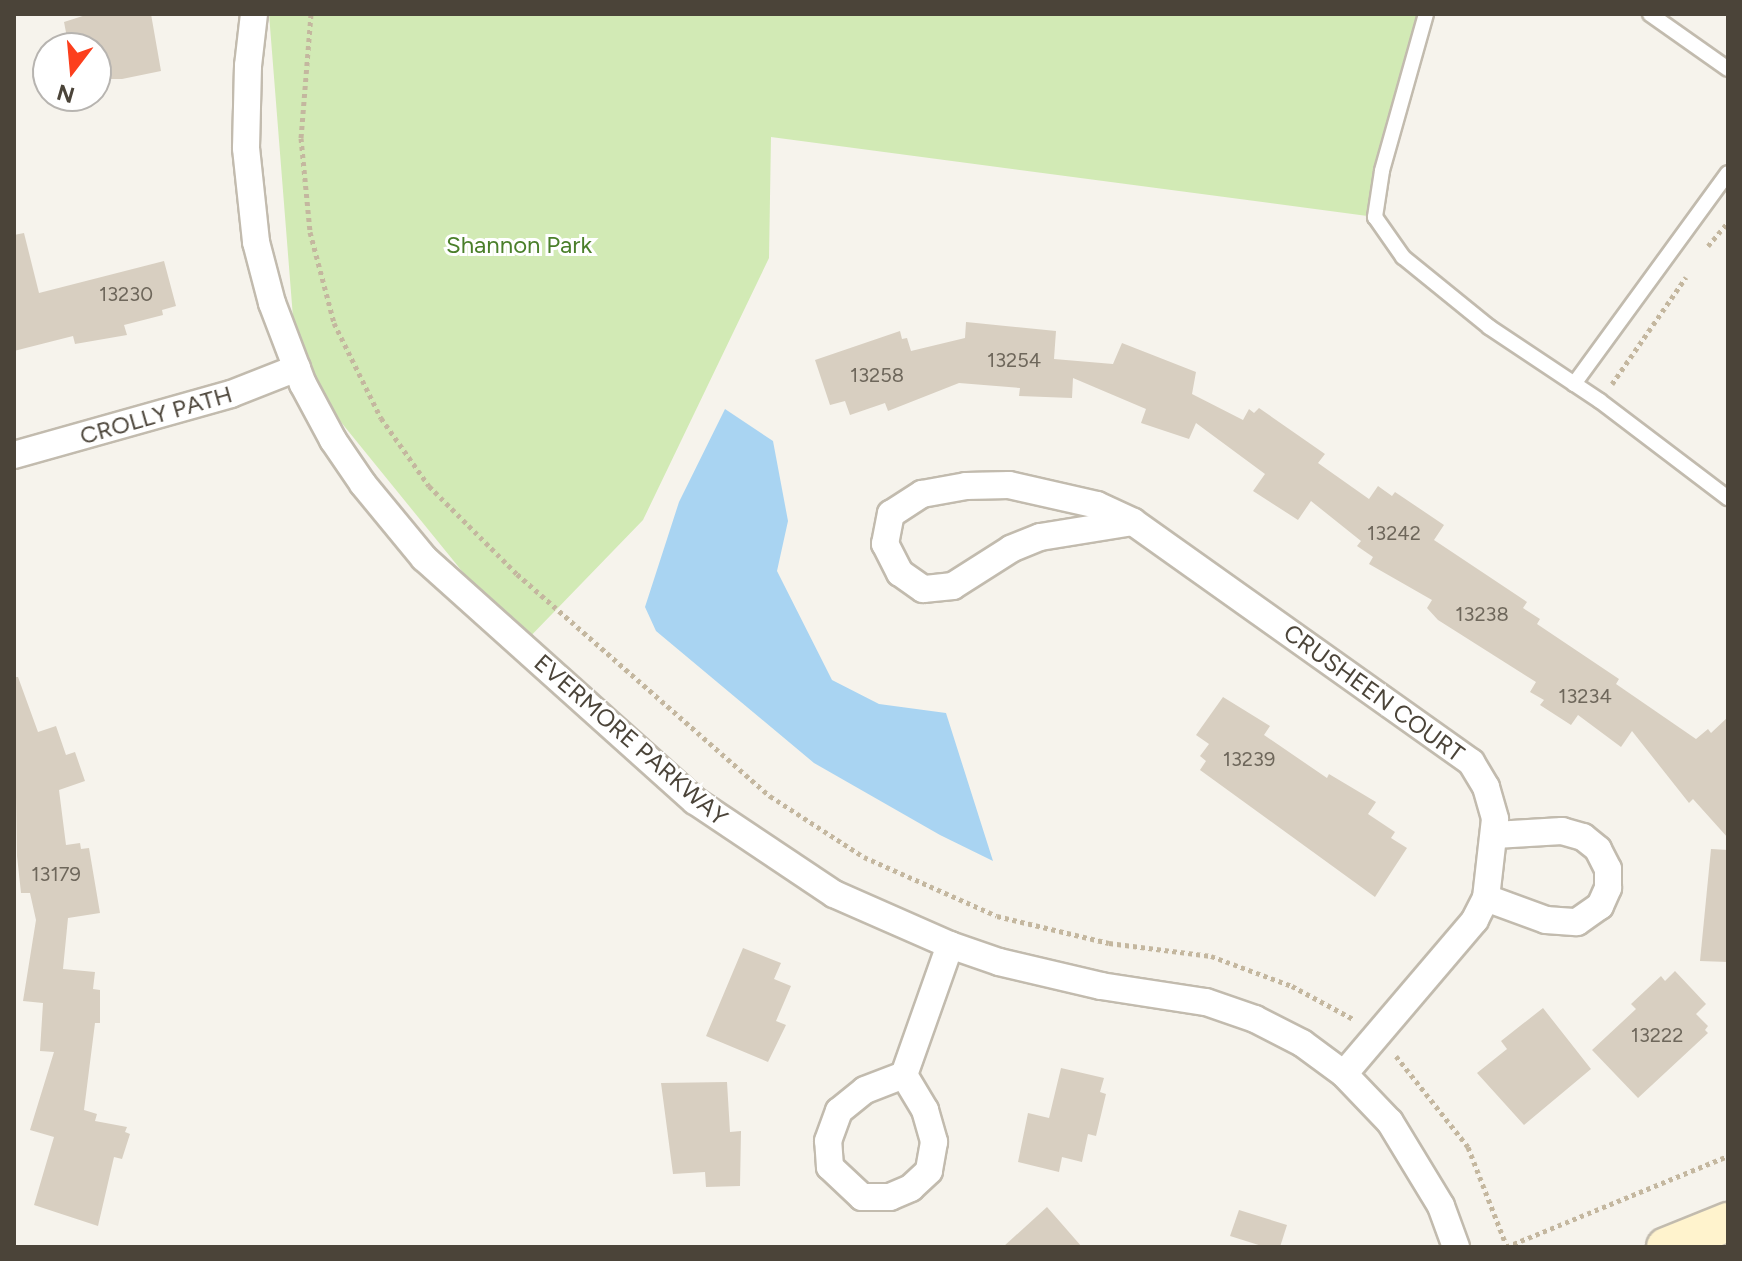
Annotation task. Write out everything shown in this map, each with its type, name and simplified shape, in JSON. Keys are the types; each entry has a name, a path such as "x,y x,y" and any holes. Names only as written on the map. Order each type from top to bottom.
{"street":[{"name":"EVERMORE PARKWAY","path":"254,14 246,105 248,178 263,274 297,368 333,440 363,484 424,558 695,801 834,894 950,945 999,962 1232,1009 1302,1043 1344,1074 1378,1107 1407,1145 1441,1206 1456,1247"},
{"name":"CROLLY PATH","path":"14,455 231,394 297,368"},
{"name":"CRUSHEEN COURT","path":"1133,522 1040,537 1011,549 953,586 923,589 900,573 885,544 891,514 922,494 966,486 1009,485 1097,505 1133,522 1471,762 1486,787 1495,819 1486,898 1475,920 1344,1074"},
{"path":"1486,898 1546,920 1577,922 1600,906 1608,888 1608,869 1598,849 1583,837 1562,831 1495,835"},
{"path":"904,1075 925,1110 934,1142 929,1171 911,1188 890,1197 862,1197 830,1167 828,1141 839,1111 865,1090 904,1075 950,945"},
{"path":"1666,1247 1728,1222"}],"lane":[{"path":"1426,14 1382,171 1375,217 1403,257 1489,327 1600,401 1728,498"},
{"path":"1650,14 1728,69"},
{"path":"1574,384 1728,173"}],"path":[{"path":"311,14 301,138 310,232 334,323 381,418 429,486 517,574 770,796 864,857 997,916 1109,943 1211,956 1292,986 1378,1034 1468,1147 1506,1247 1728,1156"},
{"path":"1704,251 1728,222"},
{"path":"1600,401 1695,264"}],"green space":[{"name":"Shannon Park","path":"269,14 1426,14 1375,217 771,137 769,258 643,520 522,645 297,368"}],"water":[{"path":"725,409 773,441 788,521 777,571 832,680 879,704 946,713 993,861 940,835 814,763 656,631 645,607 679,502"}],"building":[{"path":"89,14 151,14 161,71 112,79 112,32 66,32 64,22"},
{"path":"24,233 39,293 164,261 176,306 162,310 163,315 124,325 127,335 75,344 73,336 14,351 14,235"},
{"path":"966,322 1056,331 1054,359 1113,364 1122,343 1196,372 1192,394 1243,420 1249,409 1254,413 1259,408 1325,454 1318,463 1369,499 1378,486 1392,496 1395,492 1444,525 1434,540 1527,602 1523,608 1540,619 1537,624 1619,679 1616,684 1696,739 1708,729 1711,733 1728,717 1728,838 1693,799 1689,803 1632,731 1621,747 1578,715 1571,725 1540,705 1544,700 1530,692 1536,682 1438,620 1427,608 1432,600 1369,564 1373,557 1357,546 1361,541 1311,501 1298,520 1253,491 1265,474 1196,423 1189,439 1141,423 1146,409 1073,378 1072,398 1019,396 1020,388 959,383 888,411 885,403 850,415 845,401 830,405 815,360 900,331 902,339 907,338 911,351 965,338"},
{"path":"14,677 18,677 38,732 56,726 66,755 75,752 85,781 59,790 66,845 80,843 81,849 89,848 100,913 68,918 63,969 95,972 93,989 100,990 100,1023 95,1023 84,1110 97,1114 95,1121 127,1127 125,1132 130,1134 122,1159 114,1157 98,1226 34,1205 54,1137 30,1130 54,1052 40,1051 43,1003 23,1001 36,920 30,893 21,893 17,856"},
{"path":"1223,697 1270,726 1264,735 1327,778 1329,774 1376,802 1368,814 1395,832 1391,838 1407,848 1375,897 1200,770 1206,761 1200,756 1209,744 1196,735"},
{"path":"1711,849 1728,850 1728,962 1700,961"},
{"path":"743,948 781,963 774,979 791,986 776,1021 786,1025 768,1062 706,1036"},
{"path":"1675,971 1706,1004 1696,1014 1708,1026 1705,1030 1708,1033 1638,1098 1592,1050 1636,1009 1631,1004 1661,976 1665,981"},
{"path":"1543,1008 1591,1069 1524,1125 1477,1073 1507,1049 1501,1041"},
{"path":"1061,1068 1104,1078 1100,1092 1106,1094 1096,1136 1088,1134 1082,1162 1062,1157 1059,1172 1018,1162 1028,1113 1049,1118"},
{"path":"727,1082 730,1132 741,1131 740,1186 706,1187 705,1172 673,1174 661,1083"},
{"path":"1047,1207 1082,1247 1003,1247"},
{"path":"1239,1210 1287,1225 1280,1247 1265,1247 1230,1236"}]}
